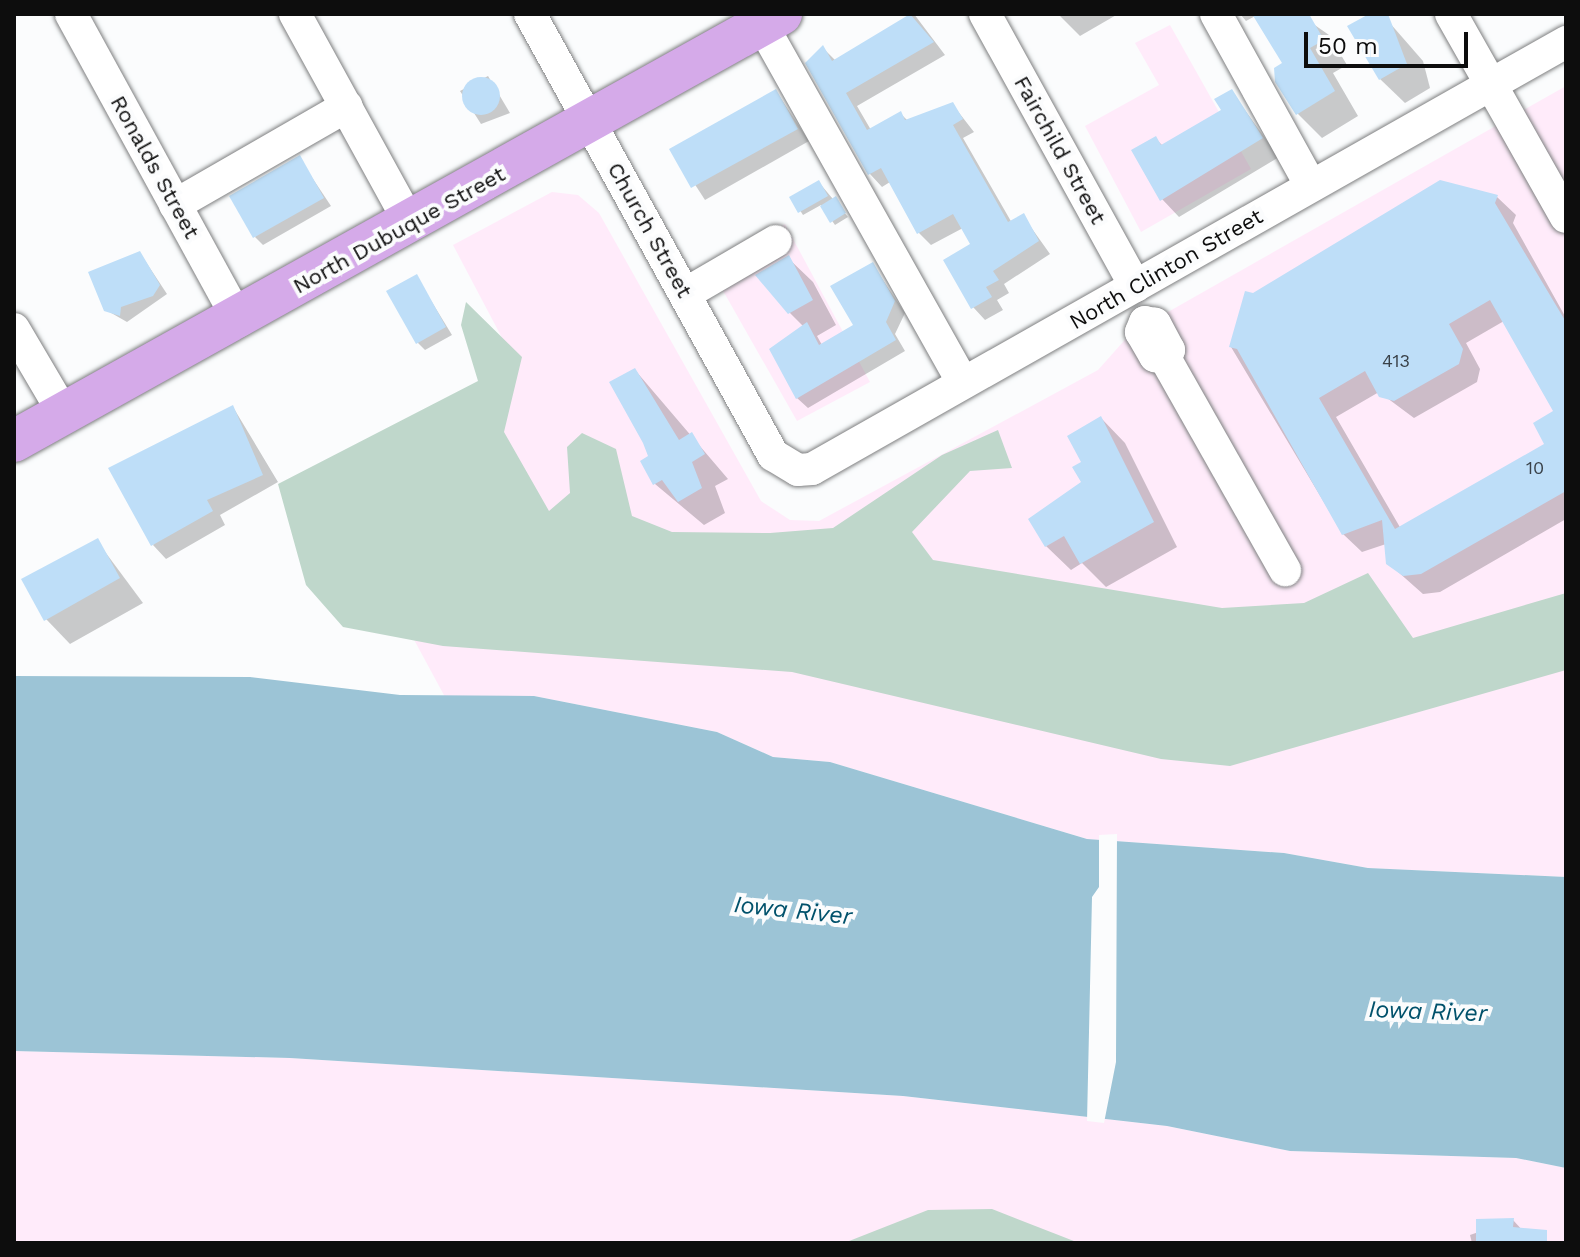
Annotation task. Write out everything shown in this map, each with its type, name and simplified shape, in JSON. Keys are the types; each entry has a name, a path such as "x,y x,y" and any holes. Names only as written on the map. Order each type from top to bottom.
{"main road":[{"name":"North Dubuque Street","path":"14,441 239,321 590,122 766,18"}],"street":[{"name":"Ronalds Street","path":"71,14 239,321"},
{"path":"295,14 410,223"},
{"name":"Church Street","path":"530,14 769,446"},
{"name":"Fairchild Street","path":"985,14 1131,288 1145,322 1155,324 1169,350 1165,358 1285,570"},
{"path":"1216,14 1311,186"},
{"path":"1451,14 1566,217"},
{"path":"766,18 963,383"},
{"name":"North Clinton Street","path":"769,446 785,466 812,469 1566,42"},
{"path":"175,205 347,106"},
{"path":"685,294 776,241"},
{"path":"14,329 64,414"}],"shaded area":[{"path":"1170,25 1251,169 1141,232 1085,126 1159,85 1135,43"},
{"path":"1566,86 1566,877 1368,868 1284,853 1087,839 830,762 773,757 717,732 534,696 445,697 326,477 519,370 453,245 552,192 578,195 599,213 761,501 790,520 819,521 1098,370 1131,333"},
{"path":"785,224 870,382 797,421 709,266"},
{"path":"14,1051 290,1058 903,1096 1167,1126 1290,1151 1516,1158 1566,1168 1566,1243 14,1243"}],"green space":[{"path":"466,302 522,357 504,432 549,511 570,493 567,447 582,433 616,449 632,516 672,532 770,533 833,528 942,455 998,430 1012,468 970,471 912,532 933,560 1222,608 1304,603 1368,573 1413,638 1566,593 1566,670 1230,766 1161,759 792,672 443,646 343,627 306,585 278,484 478,381 461,325"},
{"path":"992,1209 1079,1243 844,1243 928,1210"}],"water":[{"name":"Iowa River","path":"14,676 250,677 400,695 534,696 717,732 773,757 830,762 1087,839 1284,853 1368,868 1566,877 1566,1168 1516,1158 1290,1151 1167,1126 903,1096 290,1058 14,1051"}],"pier":[{"path":"1117,834 1116,1062 1104,1123 1087,1121 1092,897 1099,887 1099,835"}],"building":[{"path":"910,14 934,42 846,93 867,130 901,111 905,120 953,102 963,119 953,125 1008,222 1024,213 1039,241 993,271 999,280 986,287 992,297 971,309 943,260 970,244 953,214 917,234 881,168 868,175 805,63 823,45 832,61"},
{"path":"1252,14 1309,14 1324,40 1310,48 1335,91 1296,115 1275,82 1274,68 1282,63"},
{"path":"1369,14 1388,14 1407,64 1379,80 1347,26"},
{"path":"481,77 495,82 500,96 495,110 481,115 467,110 462,96 467,82"},
{"path":"776,89 798,129 691,188 669,149"},
{"path":"1232,89 1263,138 1160,201 1131,150 1156,136 1161,145 1221,110 1214,99"},
{"path":"300,155 324,198 253,238 229,196"},
{"path":"819,180 828,196 798,213 789,197"},
{"path":"1440,180 1498,195 1495,203 1566,322 1566,491 1421,574 1403,576 1386,564 1382,520 1342,535 1237,349 1229,347 1245,291 1253,293","holes":["1490,300 1553,411 1533,423 1544,444 1395,529 1319,398 1365,371 1379,397 1394,401 1459,364 1463,349 1449,324"]},
{"path":"836,196 846,213 830,223 820,206"},
{"path":"140,251 160,285 153,296 121,307 120,316 104,311 88,272"},
{"path":"789,255 813,300 788,314 755,275"},
{"path":"873,262 895,301 886,322 896,340 796,399 769,349 807,322 819,345 853,325 830,286"},
{"path":"417,274 446,327 416,344 386,291"},
{"path":"635,368 679,440 692,432 705,454 692,462 702,488 678,502 662,480 653,485 640,461 648,456 643,443 609,382"},
{"path":"233,405 263,475 207,500 213,511 151,546 108,468"},
{"path":"1101,416 1154,522 1080,564 1064,536 1045,547 1028,519 1081,482 1072,467 1081,462 1067,436"},
{"path":"98,538 120,578 44,621 21,579"},
{"path":"1514,1218 1513,1227 1547,1230 1547,1243 1476,1243 1476,1219"}]}
